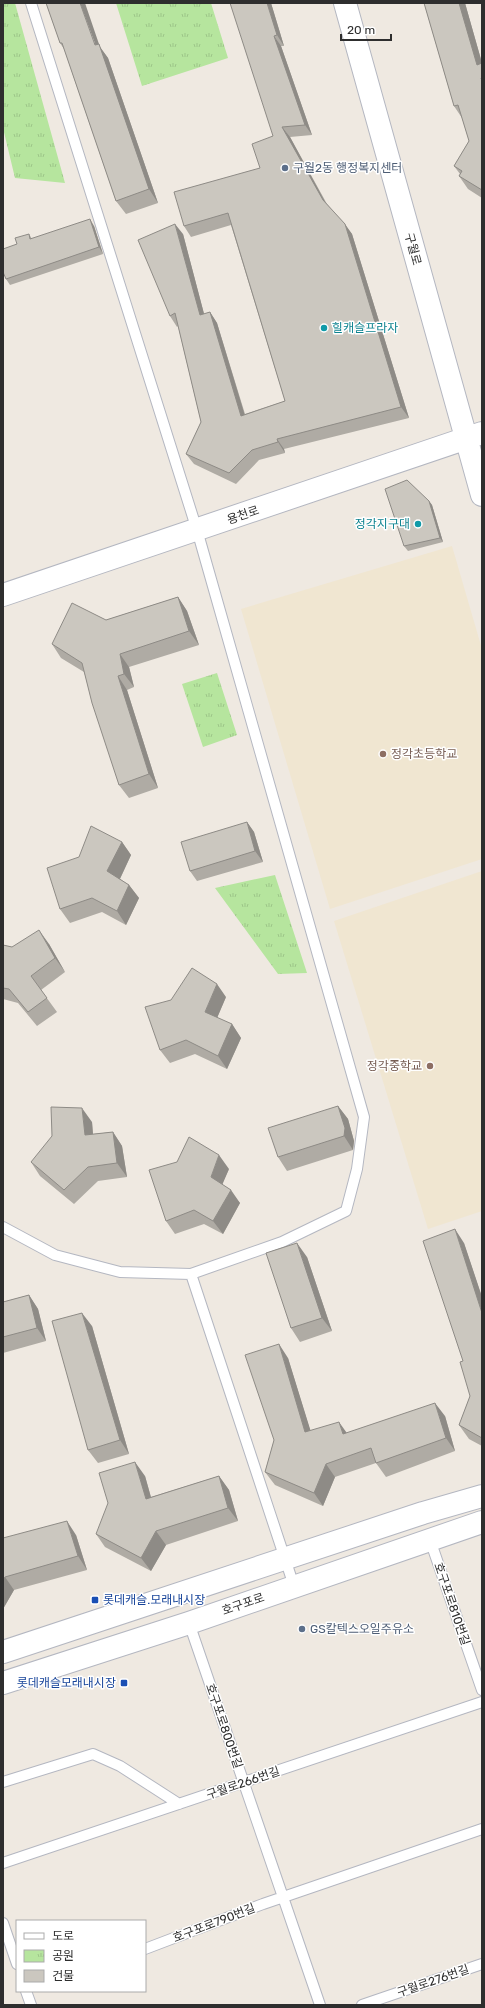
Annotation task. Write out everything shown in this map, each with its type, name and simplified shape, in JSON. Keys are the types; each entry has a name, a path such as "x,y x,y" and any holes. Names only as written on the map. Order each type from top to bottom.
{"main road":[{"name":"구월로","path":"346,3 474,436 482,495"},
{"name":"용천로","path":"3,595 474,436"},
{"path":"3,1652 423,1513 482,1496"},
{"name":"호구포로","path":"3,1683 189,1623 482,1522"}],"lane":[{"path":"3,1227 55,1255 120,1272 191,1274 282,1242 346,1211 357,1169 364,1118 197,530 31,3"},
{"path":"191,1274 294,1586"},
{"name":"호구포로810번길","path":"430,1540 482,1690"},
{"name":"호구포로800번길","path":"189,1623 320,2005"},
{"name":"구월로266번길","path":"3,1864 482,1702"},
{"path":"3,1782 94,1754 120,1766 179,1804"},
{"path":"283,1897 482,1829"},
{"name":"호구포로790번길","path":"146,1949 283,1897"},
{"path":"3,1922 16,1961"},
{"name":"구월로276번길","path":"362,2005 482,1964"},
{"path":"29,1992 31,2005"}],"shaded area":[{"name":"정각초등학교","path":"452,546 482,649 482,859 330,909 241,609"},
{"name":"정각중학교","path":"482,871 482,1211 428,1229 334,921"}],"green space":[{"path":"3,3 15,3 65,183 15,178 3,128"},
{"path":"116,3 211,3 228,58 142,86"},
{"path":"217,673 237,735 203,747 182,684"},
{"path":"275,875 307,973 278,974 215,888"}],"building":[{"path":"46,3 80,3 95,45 99,44 149,189 116,201 62,43 60,43"},
{"path":"230,3 267,3 277,35 274,36 305,125 282,127 323,200 345,224 401,407 277,439 278,442 252,450 229,473 186,454 201,422 175,313 170,316 138,240 175,224 200,315 210,312 241,416 285,401 228,213 184,226 174,192 260,168 252,144 273,136"},
{"path":"424,3 459,3 477,65 482,63 482,190 459,176 462,171 454,166 469,141 458,105 454,106"},
{"path":"90,219 99,247 6,279 3,272 3,249 17,244 15,238 29,234 30,239"},
{"name":"정각지구대","path":"407,480 429,501 440,538 404,546 385,489"},
{"path":"178,597 189,631 120,654 124,674 118,676 149,774 119,785 92,703 82,663 52,644 72,603 106,620"},
{"path":"247,822 255,851 190,871 181,842"},
{"path":"91,826 122,842 107,871 129,885 117,911 92,898 60,909 47,868 79,857"},
{"path":"39,930 55,958 31,976 47,998 28,1012 9,989 3,988 3,945 12,947"},
{"path":"192,968 217,984 205,1012 232,1024 218,1056 186,1040 160,1050 145,1007 171,1000"},
{"path":"338,1106 345,1128 344,1136 278,1157 268,1128"},
{"path":"51,1107 82,1108 85,1135 113,1132 117,1163 88,1167 64,1190 31,1162 52,1136"},
{"path":"189,1137 219,1155 211,1177 231,1190 213,1221 194,1210 166,1221 149,1170 177,1162"},
{"path":"455,1229 482,1313 482,1438 459,1425 470,1396 460,1362 463,1361 423,1241"},
{"path":"297,1243 322,1318 291,1328 266,1253"},
{"path":"29,1295 37,1328 3,1337 3,1302"},
{"path":"82,1313 120,1440 88,1450 52,1321"},
{"path":"279,1344 305,1432 339,1422 343,1434 435,1403 446,1438 376,1463 371,1448 326,1464 314,1493 265,1472 274,1440 245,1355"},
{"path":"135,1462 146,1499 219,1476 228,1508 156,1531 141,1558 96,1534 108,1503 99,1473"},
{"path":"67,1521 78,1556 5,1577 3,1580 3,1538"}],"place":[{"name":"구월2동 행정복지센터","path":"285,168"},
{"name":"힐캐슬프라자","path":"324,328"},
{"name":"정각지구대","path":"418,524"},
{"name":"정각초등학교","path":"383,754"},
{"name":"정각중학교","path":"430,1066"},
{"name":"롯데캐슬.모래내시장","path":"95,1600"},
{"name":"GS칼텍스오일주유소","path":"302,1629"},
{"name":"롯데캐슬모래내시장","path":"124,1683"}]}
